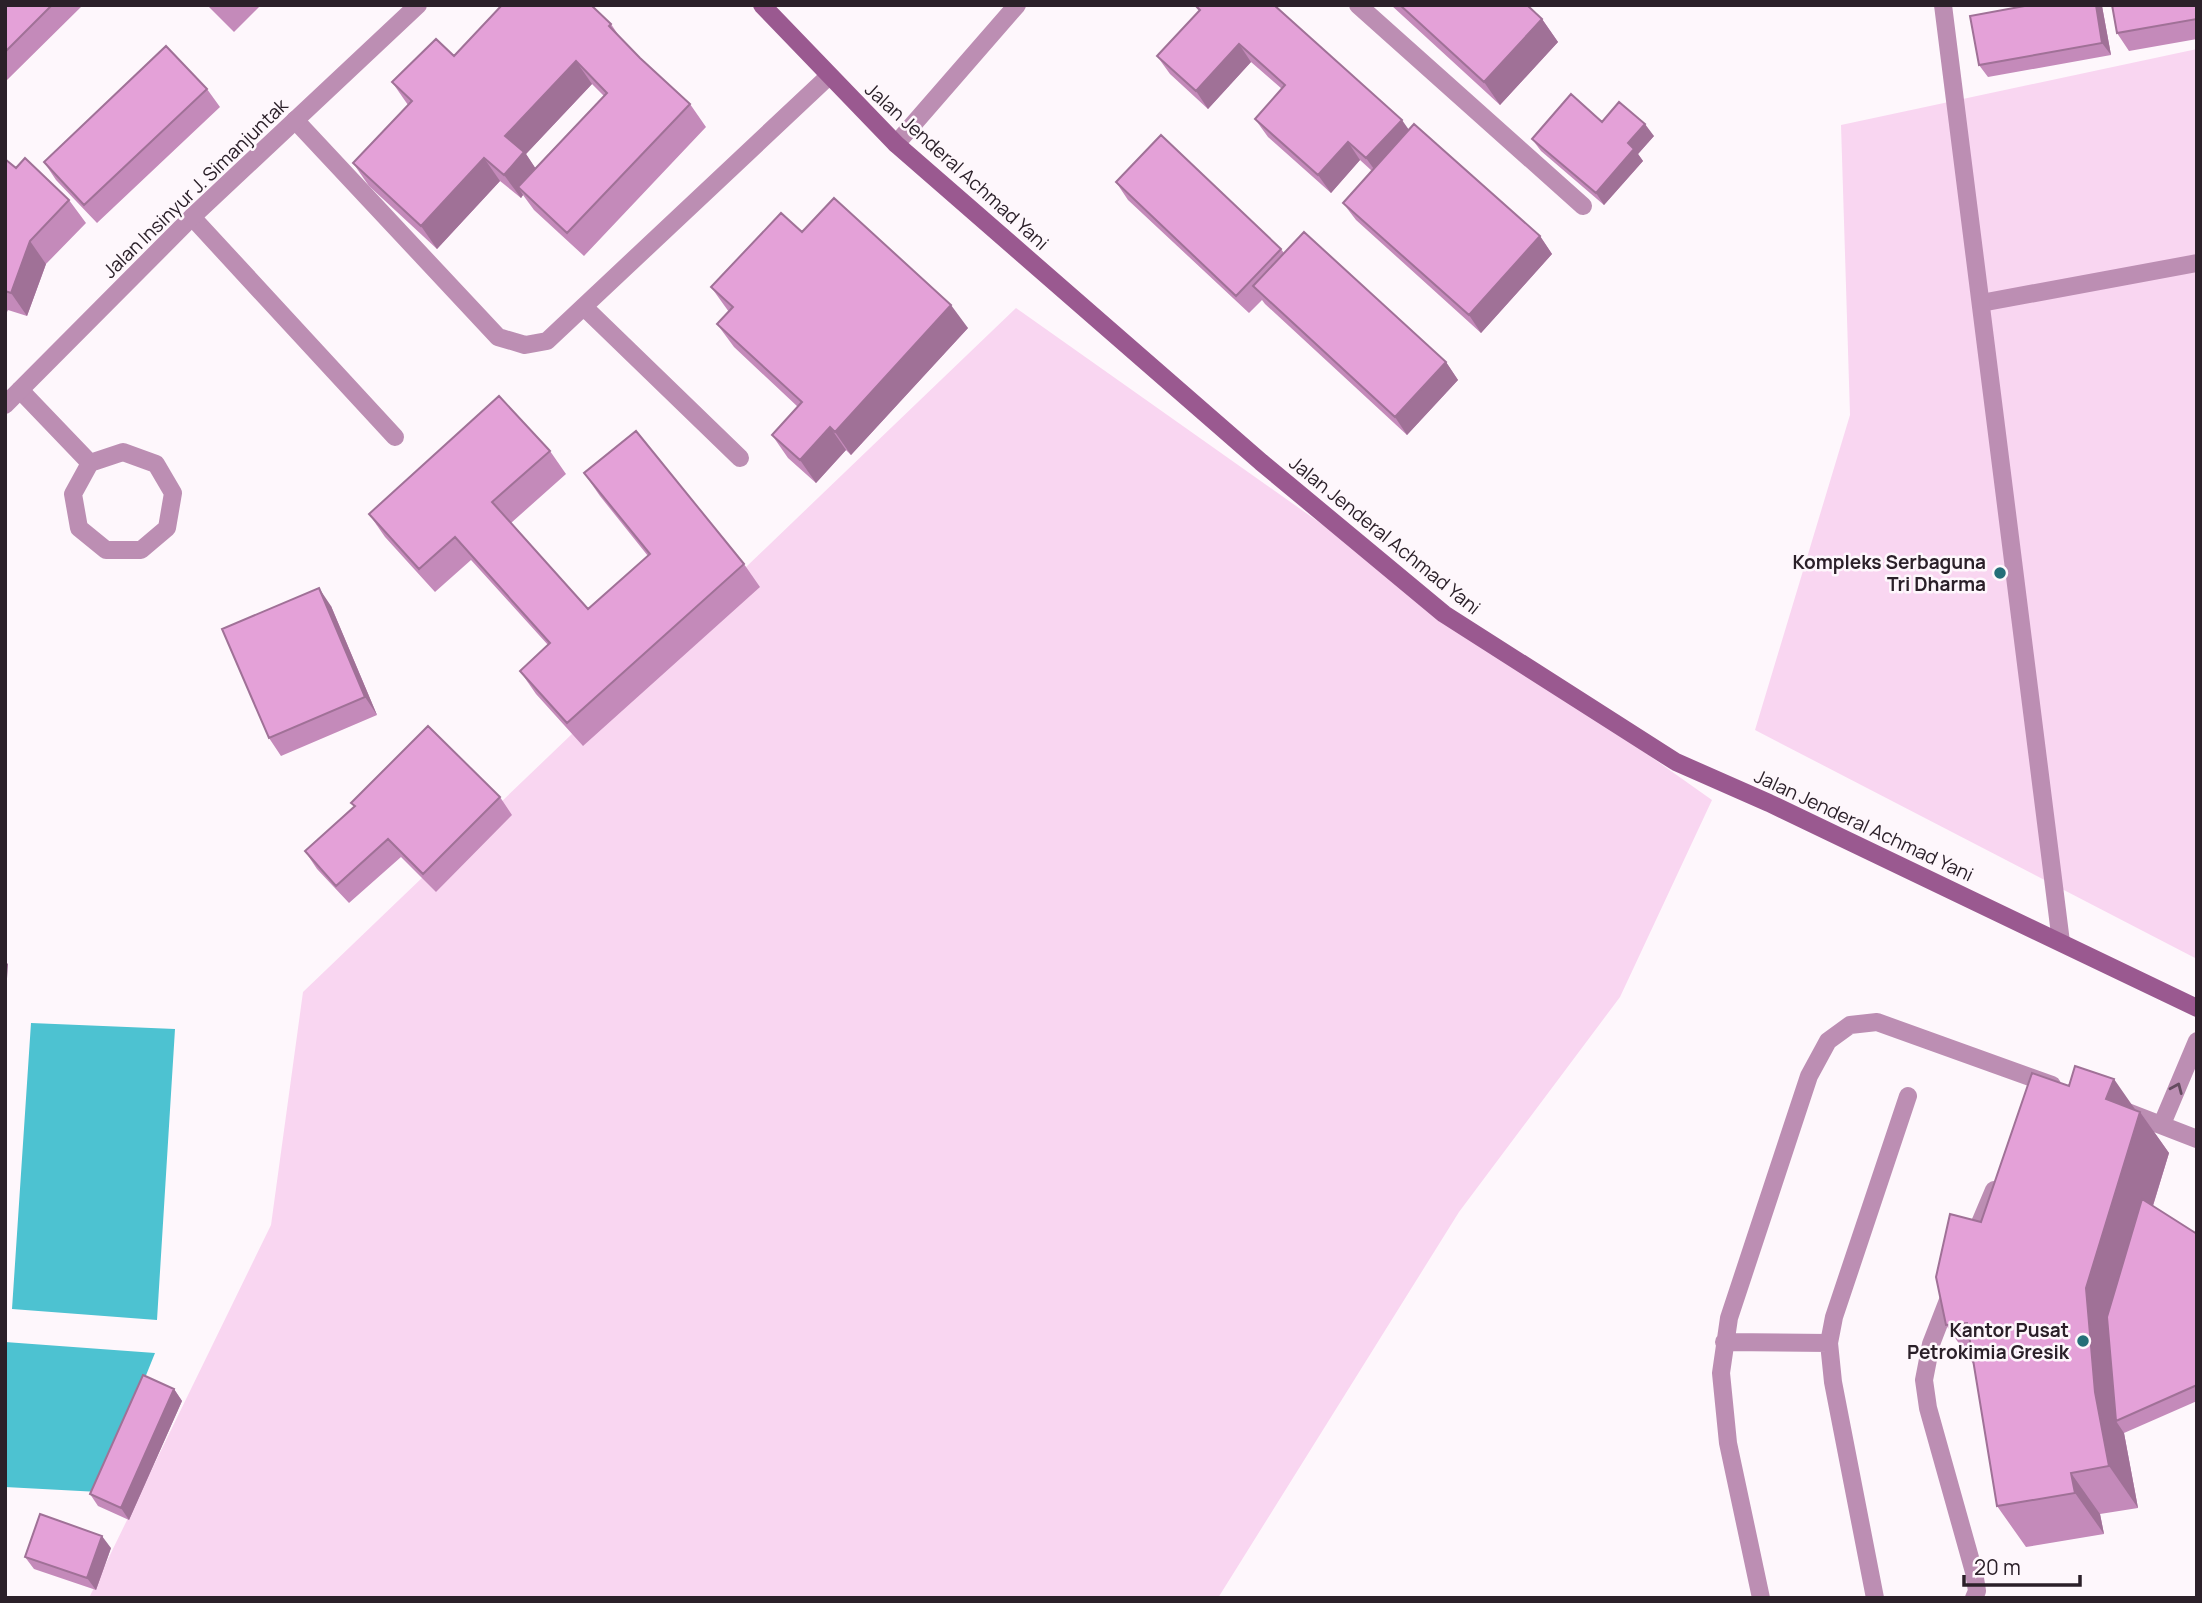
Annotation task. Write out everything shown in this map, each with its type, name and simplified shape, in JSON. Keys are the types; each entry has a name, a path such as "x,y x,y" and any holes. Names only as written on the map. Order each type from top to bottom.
{"main road":[{"name":"Jalan Jenderal Achmad Yani","path":"761,5 896,144 1261,462 1444,614 1676,762 1769,803 2197,1008"}],"street":[{"name":"Jalan Insinyur J. Simanjuntak","path":"5,405 192,218 418,5"},
{"path":"896,144 1017,5"},
{"path":"1357,5 1583,206"},
{"path":"1948,8 1981,303 2061,942"},
{"path":"296,120 498,337 525,345 547,341 830,76"},
{"path":"192,218 395,437"},
{"path":"1981,303 2197,264"},
{"path":"584,307 740,458"},
{"path":"20,390 90,463"},
{"path":"123,452 156,464 173,494 167,528 141,550 106,550 79,528 73,494 90,463 123,452"},
{"path":"1761,1598 1728,1443 1721,1373 1724,1342 1740,1278 1809,1076 1828,1041 1850,1025 1877,1022 2036,1086 2064,1089"},
{"path":"2162,1124 2197,1041"},
{"path":"1875,1598 1833,1382 1829,1343 1834,1317 1908,1096"},
{"path":"2100,1102 2197,1139"},
{"path":"1974,1598 1978,1591 1974,1572 1928,1408 1924,1380 1931,1344 1941,1314 2002,1169"},
{"path":"1724,1342 1829,1343"}],"shaded area":[{"name":"Kompleks Serbaguna Tri Dharma","path":"2197,49 2197,959 1755,730 1850,415 1841,125"},
{"path":"1016,308 1712,800 1620,997 1459,1212 1218,1598 89,1598 271,1225 303,992"}],"water":[{"path":"31,1023 175,1029 157,1320 12,1309"},
{"path":"5,1342 155,1353 99,1492 5,1487"}],"building":[{"path":"5,5 52,5 5,52"},
{"path":"502,5 591,5 640,58 690,104 567,233 518,187 607,93 576,61 505,136 524,152 504,175 484,158 421,226 353,163 412,101 392,82 436,39 454,56"},
{"path":"1195,5 1274,5 1402,120 1366,158 1348,142 1318,175 1255,119 1285,85 1239,44 1196,91 1157,56 1200,10"},
{"path":"1400,5 1527,5 1542,19 1484,82"},
{"path":"2030,5 2096,5 2102,43 1979,65 1970,16"},
{"path":"2112,5 2197,5 2197,19 2117,33"},
{"path":"166,46 207,89 84,205 44,162"},
{"path":"1571,94 1602,122 1619,102 1645,124 1628,143 1634,149 1596,193 1532,139"},
{"path":"1414,124 1540,236 1469,315 1343,203"},
{"path":"1161,135 1281,249 1236,296 1116,182"},
{"path":"25,158 69,200 30,241 11,293 5,291 5,159 16,168"},
{"path":"834,198 951,305 835,432 830,427 800,460 772,435 802,402 717,324 733,307 711,287 781,213 802,232"},
{"path":"1304,232 1446,362 1395,417 1253,286"},
{"path":"499,396 550,451 492,502 588,609 650,554 584,473 636,431 744,564 567,723 520,671 550,643 455,537 419,569 369,514"},
{"path":"319,588 365,697 269,738 222,629"},
{"path":"428,726 500,797 423,874 388,839 336,886 305,851 355,806 351,803"},
{"path":"2075,1066 2114,1079 2106,1099 2140,1112 2086,1288 2095,1392 2109,1466 2071,1473 2075,1493 1997,1506 1967,1323 1946,1325 1936,1277 1950,1214 1981,1222 2032,1073 2069,1086"},
{"path":"2142,1199 2197,1234 2197,1385 2116,1421 2107,1317"},
{"path":"143,1375 174,1389 121,1508 90,1494"},
{"path":"40,1514 102,1536 87,1578 25,1557"}],"place":[{"name":"Kompleks Serbaguna Tri Dharma","path":"2000,573"},
{"name":"Kantor Pusat Petrokimia Gresik","path":"2083,1341"}]}
